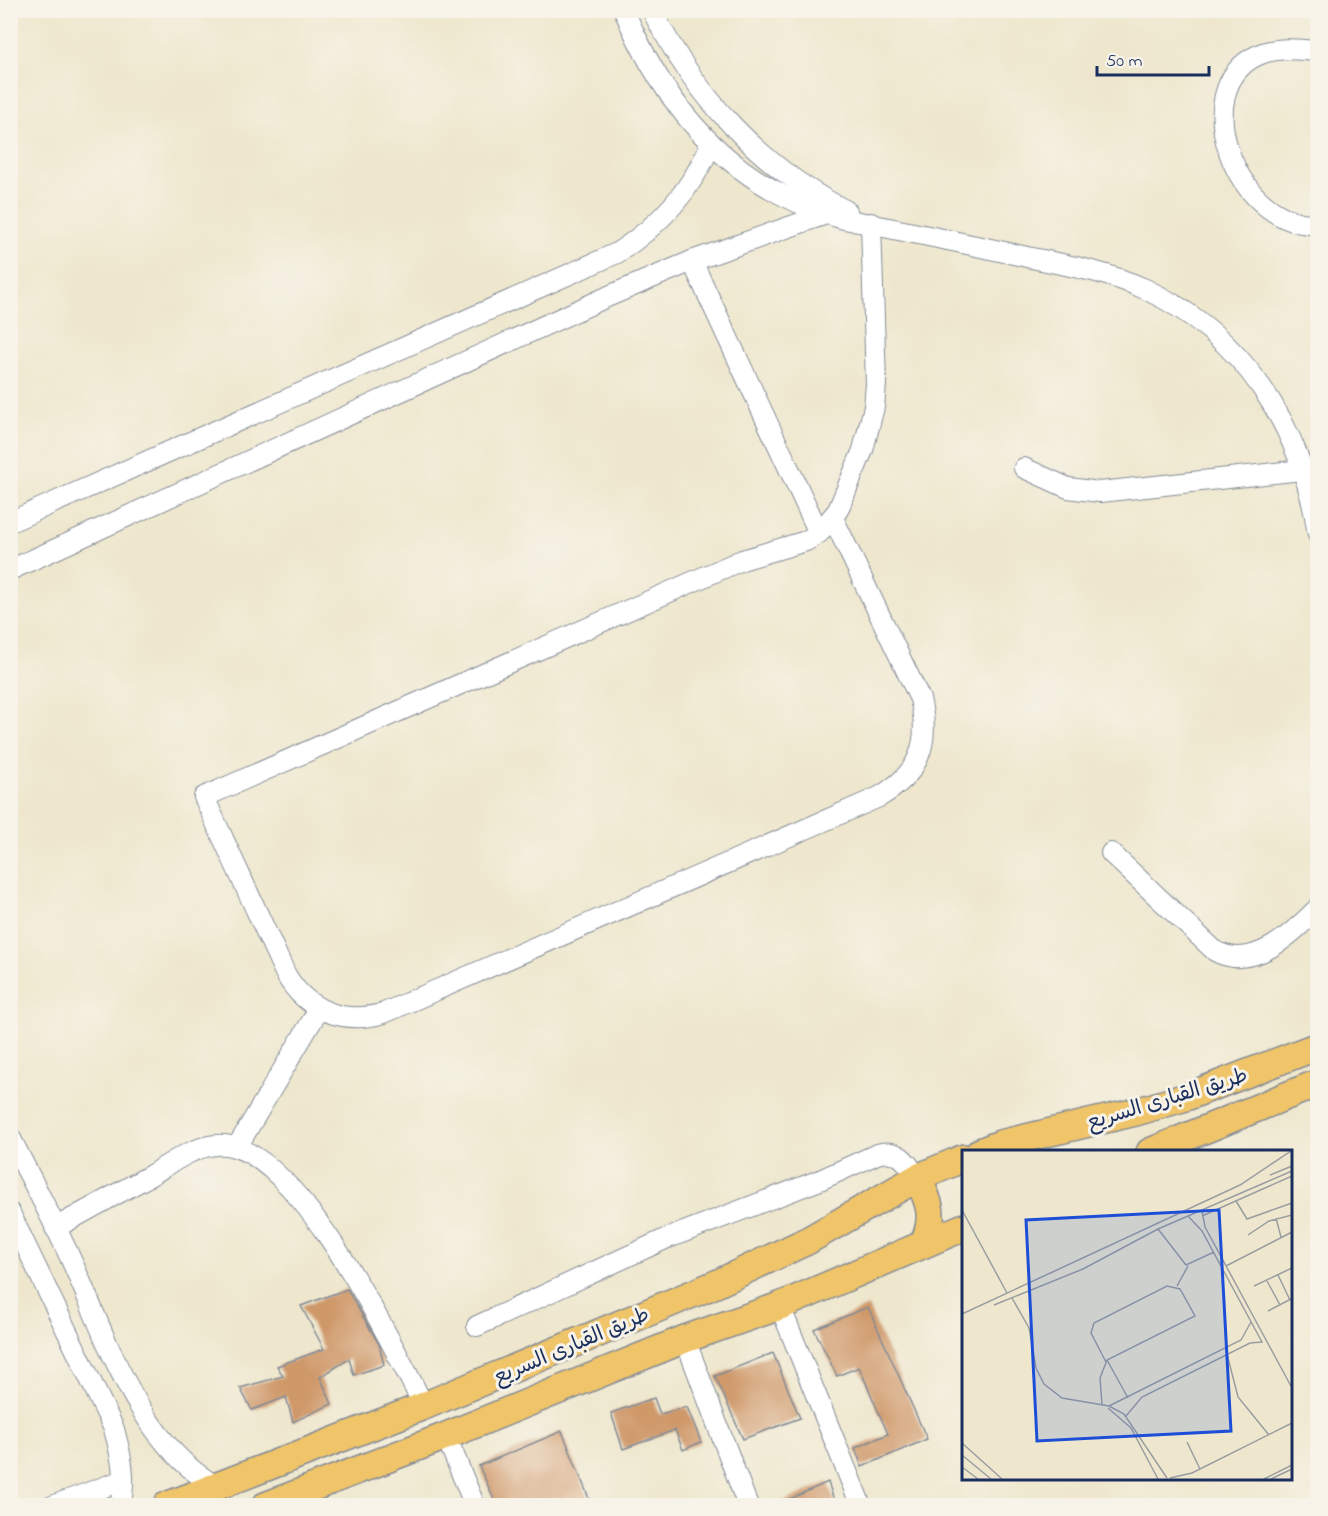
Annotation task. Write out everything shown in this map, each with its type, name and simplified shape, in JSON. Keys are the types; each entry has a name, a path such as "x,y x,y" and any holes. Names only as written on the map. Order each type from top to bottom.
{"highway":[{"name":"طريق القبارى السريع","path":"992,1149 1186,1097 1317,1046"},
{"name":"طريق القبارى السريع","path":"1155,1150 1317,1083"},
{"name":"طريق القبارى السريع","path":"166,1506 424,1406 767,1261 848,1219 917,1178 962,1158"},
{"path":"917,1178 930,1205 930,1225 923,1244"},
{"name":"طريق القبارى السريع","path":"265,1506 686,1339 780,1306 962,1227"}],"street":[{"path":"624,10 638,45 663,88 711,144 740,169 773,190 826,214 1095,272 1145,290 1168,302 1211,332 1249,369 1279,411 1302,470 1317,534"},
{"path":"652,10 679,59 700,89 750,143 807,188 871,223"},
{"path":"1317,51 1276,50 1248,61 1231,81 1224,108 1229,155 1244,185 1276,215 1298,223 1317,224"},
{"path":"10,522 617,253 652,228 674,206 692,180 711,144"},
{"path":"10,570 609,296 692,261 826,214"},
{"path":"692,261 826,525 920,699 925,718 925,738 920,756 910,774 896,787 868,802 384,1014 351,1018 319,1009 296,991 286,975 204,797 742,560 772,549 799,544 826,525 863,450 874,407 876,362 871,223"},
{"path":"1024,468 1068,488 1100,492 1302,470"},
{"path":"1111,853 1215,951 1232,958 1251,957 1259,953 1300,924 1317,908"},
{"path":"237,1147 319,1009"},
{"path":"10,1137 55,1228 105,1339 159,1437 186,1466 216,1486"},
{"path":"55,1228 197,1149 217,1145 237,1147 263,1160 332,1241 362,1288 424,1406"},
{"path":"477,1326 663,1240 820,1180 877,1154 898,1154 909,1164 917,1178"},
{"path":"10,1213 105,1408 120,1450 123,1480 120,1506"},
{"path":"780,1306 861,1506"},
{"path":"686,1339 748,1506"},
{"path":"446,1436 475,1506"},
{"path":"52,1506 123,1480"}],"building":[{"path":"347,1289 379,1344 384,1365 354,1375 349,1359 320,1377 332,1404 293,1422 286,1397 252,1410 240,1388 283,1376 277,1366 324,1349 301,1306"},
{"path":"868,1307 927,1439 862,1467 855,1448 888,1434 859,1367 837,1376 814,1329"},
{"path":"773,1353 800,1418 743,1439 715,1376"},
{"path":"654,1398 660,1414 687,1407 701,1442 683,1450 675,1430 623,1449 611,1413"},
{"path":"562,1431 592,1506 497,1506 479,1466"},
{"path":"828,1482 836,1506 774,1506"}]}
